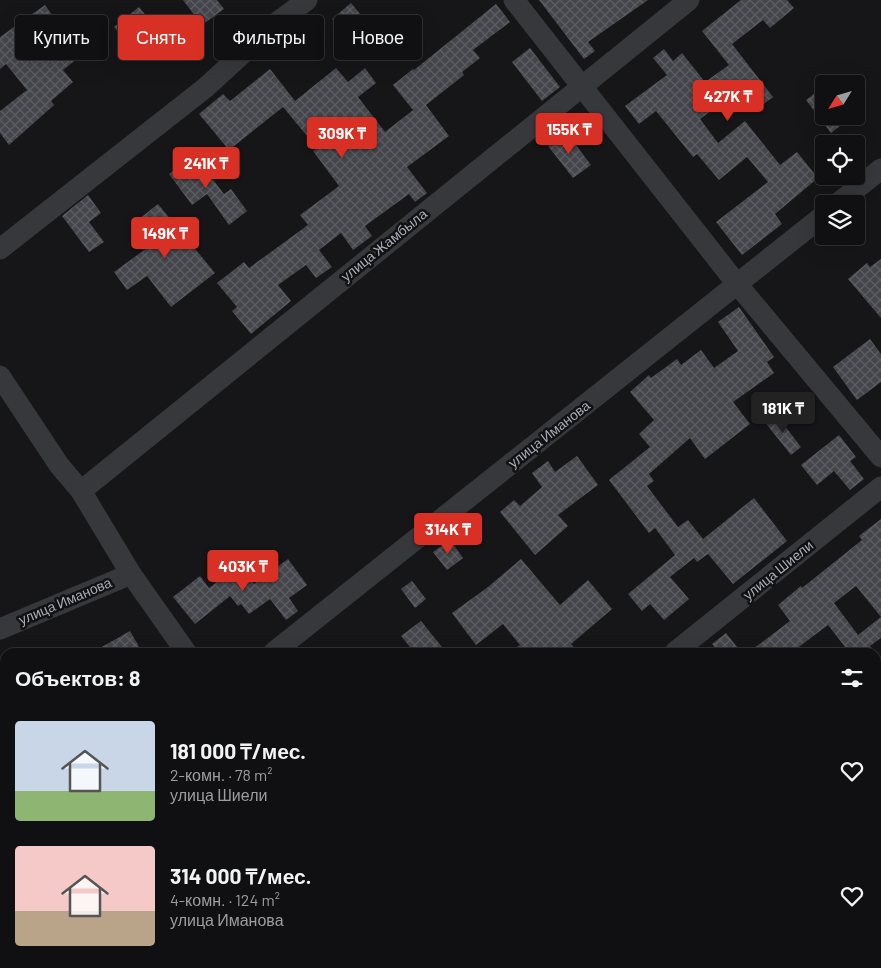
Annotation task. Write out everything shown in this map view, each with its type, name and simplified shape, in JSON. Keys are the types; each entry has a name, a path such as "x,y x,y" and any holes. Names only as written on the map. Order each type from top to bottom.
{"street":[{"path":"0,249 121,156 205,88 275,24 307,0"},
{"path":"514,0 737,284 881,457"},
{"name":"улица Жамбыла","path":"81,492 689,0"},
{"path":"849,195 881,169"},
{"name":"улица Иманова","path":"279,648 815,222"},
{"path":"0,376 59,465 81,492 131,574 183,648"},
{"name":"улица Шиели","path":"680,648 881,487"},
{"name":"улица Иманова","path":"0,629 131,574"}],"building":[{"path":"183,0 217,0 224,9 204,24 204,15 194,15"},
{"path":"539,0 648,0 588,42 595,51 584,59"},
{"path":"741,0 787,0 794,8 770,28 763,20 732,44 773,97 761,106 746,86 700,119 718,143 745,121 780,165 797,152 815,174 815,181 775,214 782,224 742,255 716,222 768,182 747,157 719,180 697,154 693,157 656,111 639,124 625,106 667,75 653,58 664,49 673,61 682,53 705,82 729,65 702,31"},
{"path":"351,3 361,15 337,15"},
{"path":"496,4 510,22 473,50 480,58 462,72 464,75 426,105 449,136 407,167 427,193 415,202 409,194 365,226 372,236 353,250 341,233 319,250 332,267 316,278 306,265 278,285 291,301 251,334 232,311 237,307 217,283 244,262 249,268 308,225 300,215 339,186 313,151 317,148 283,107 229,150 199,114 223,94 230,101 270,69 295,101 336,68 348,82 365,68 376,83 358,97 385,132 413,110 393,85"},
{"path":"45,5 52,15 31,15"},
{"path":"139,7 146,15 129,15"},
{"path":"118,24 118,32 114,27"},
{"path":"15,26 15,60 76,60 63,70 73,82 51,101 54,105 9,145 0,133 0,111 27,90 6,64 0,69 0,37"},
{"path":"530,48 560,87 542,101 512,62"},
{"path":"815,93 815,112 806,100"},
{"path":"825,125 841,125 831,133"},
{"path":"566,132 591,165 573,178 548,146"},
{"path":"194,155 224,194 231,189 247,211 229,225 207,194 192,205 169,174"},
{"path":"88,195 101,213 89,222 104,242 89,252 62,216"},
{"path":"158,204 215,273 171,307 147,276 127,290 114,272 151,245 134,223"},
{"path":"881,259 881,318 848,279 867,263 870,267"},
{"path":"739,307 774,357 767,362 774,373 733,402 750,424 705,459 690,438 649,474 654,481 647,486 678,527 688,520 703,539 754,498 787,541 733,584 708,554 697,562 694,558 670,577 689,599 664,620 650,604 642,611 628,594 675,555 655,528 649,533 609,480 650,447 639,434 654,420 630,392 649,375 651,378 677,359 681,365 701,350 714,368 738,351 718,322"},
{"path":"870,339 881,354 881,382 857,400 833,367"},
{"path":"775,413 801,447 791,455 764,421"},
{"path":"839,435 856,457 850,461 864,479 850,490 834,471 817,485 801,465"},
{"path":"577,456 598,485 558,515 568,526 535,555 500,512 514,500 520,506 542,487 532,473 548,461 555,472"},
{"path":"881,519 881,617 881,638 870,646 872,648 846,648 828,625 797,648 754,648 790,621 778,605 862,540 859,536","holes":["856,586 881,617 858,635 834,603"]},
{"path":"450,540 463,558 447,570 433,552"},
{"path":"288,559 307,585 289,598 298,611 286,620 270,599 249,614 241,604 238,606 230,596 195,624 173,597 200,576 209,588 239,565 254,584"},
{"path":"521,559 560,605 588,580 612,609 571,644 574,648 516,648 520,645 503,624 476,645 452,613 488,587"},
{"path":"412,581 426,599 415,608 401,589"},
{"path":"421,621 443,648 411,648 401,636"},
{"path":"130,631 140,648 100,648"},
{"path":"726,633 738,648 716,648 712,644"}]}
